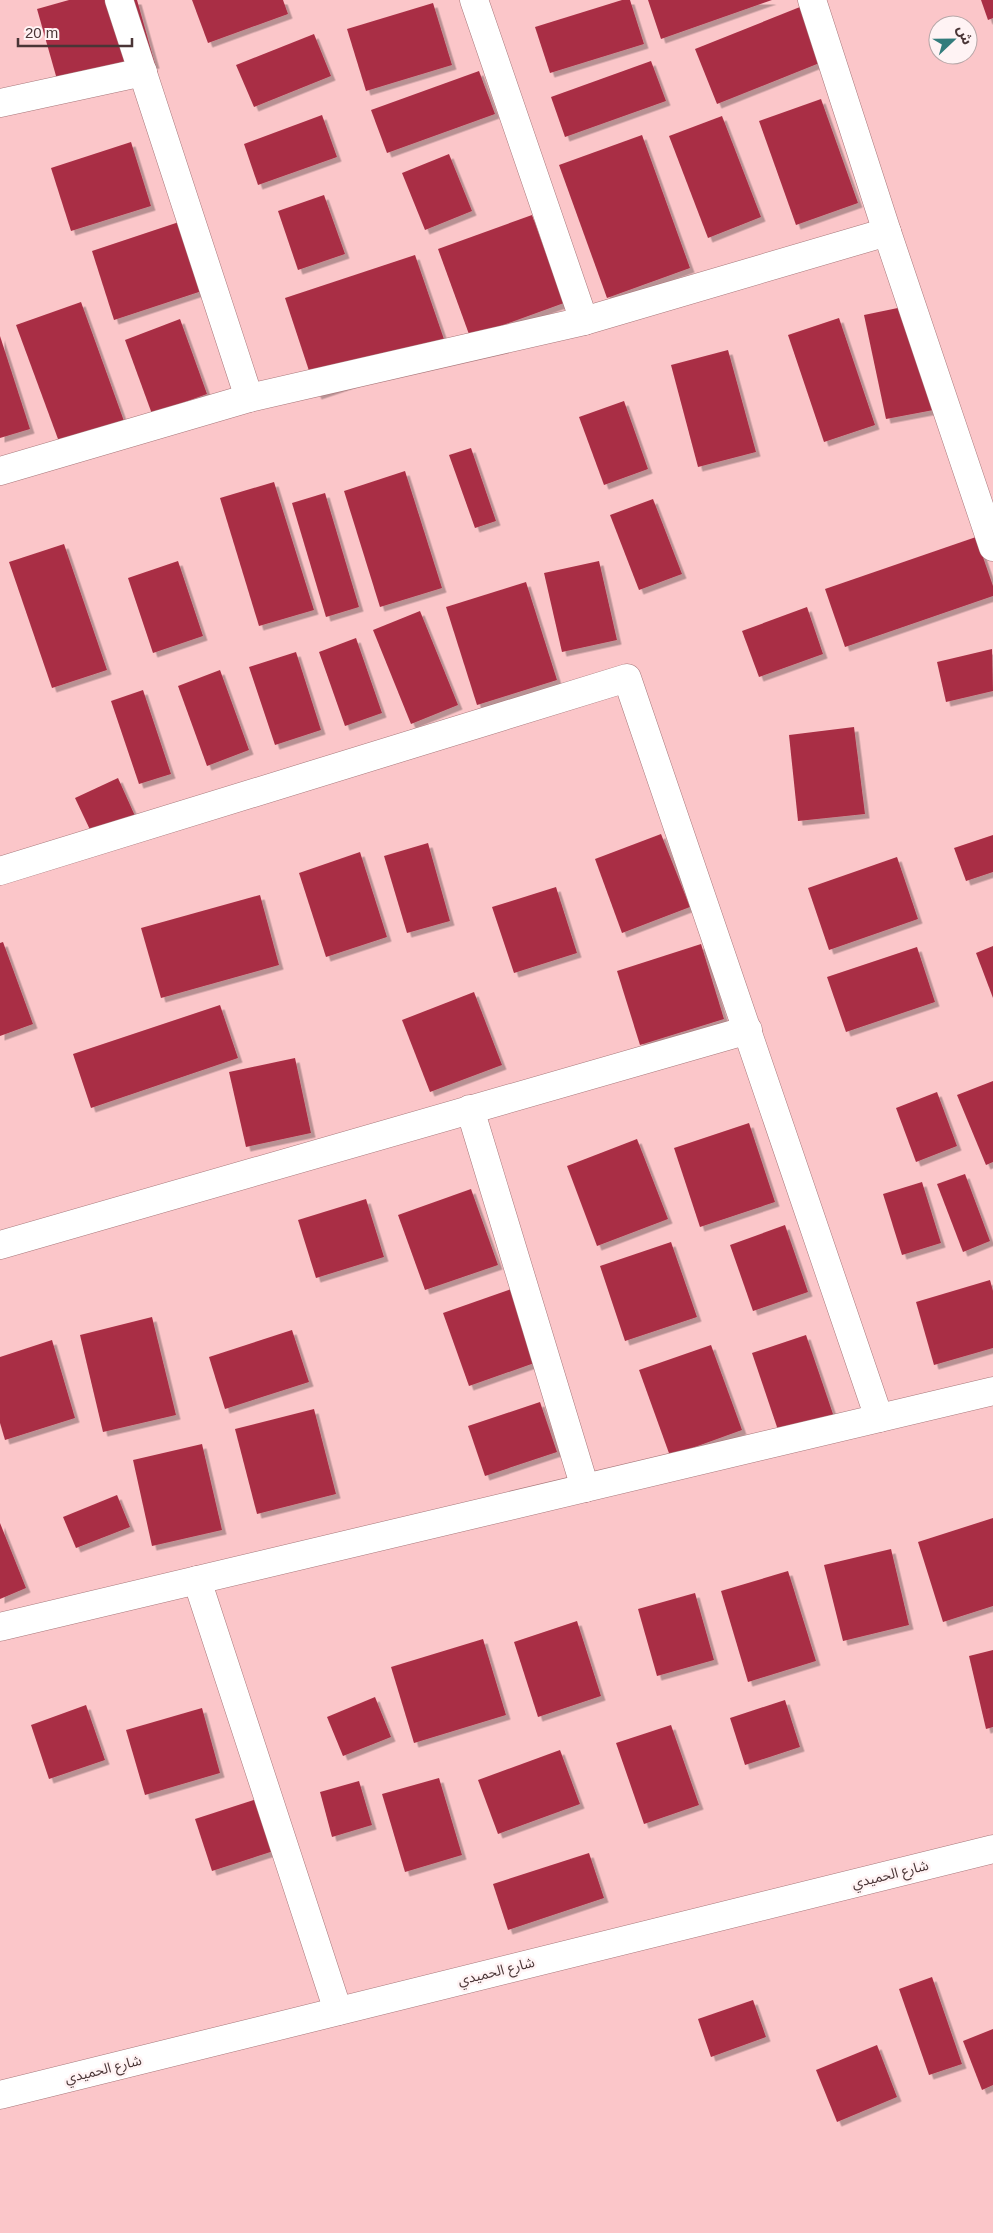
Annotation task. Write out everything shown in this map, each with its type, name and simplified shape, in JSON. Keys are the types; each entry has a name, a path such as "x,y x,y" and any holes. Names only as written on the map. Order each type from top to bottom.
{"street":[{"path":"119,0 249,398"},
{"path":"474,0 584,322"},
{"path":"812,0 887,232 993,547"},
{"path":"0,104 143,72"},
{"path":"0,471 249,398 584,322 887,232"},
{"path":"0,871 627,678 879,1418"},
{"path":"0,1245 748,1030"},
{"path":"470,1109 585,1488"},
{"path":"0,1627 993,1391"},
{"path":"197,1580 338,2011"},
{"name":"شارع الحميدي","path":"0,2095 993,1849"}],"building":[{"path":"69,0 137,0 155,64 60,90 37,9"},
{"path":"192,0 283,0 288,14 208,43"},
{"path":"622,0 630,0 644,44 550,73 535,27"},
{"path":"648,0 772,0 661,39"},
{"path":"981,0 993,0 993,18 988,20"},
{"path":"815,1 837,56 717,104 695,49"},
{"path":"433,3 452,65 366,91 347,29"},
{"path":"314,34 331,76 254,107 236,65"},
{"path":"651,61 666,101 565,137 551,97"},
{"path":"479,71 495,114 387,153 371,110"},
{"path":"821,99 858,203 796,225 759,121"},
{"path":"322,115 337,157 258,185 244,144"},
{"path":"722,116 761,217 708,238 669,136"},
{"path":"642,135 690,268 607,298 559,165"},
{"path":"131,142 151,206 71,231 51,168"},
{"path":"449,154 472,211 425,230 402,173"},
{"path":"324,195 345,254 298,270 278,211"},
{"path":"532,215 564,303 470,337 438,249"},
{"path":"188,219 211,288 114,320 92,251"},
{"path":"415,255 448,351 317,395 285,298"},
{"path":"81,302 129,435 65,458 16,325"},
{"path":"917,304 939,409 886,419 864,315"},
{"path":"839,318 875,425 824,442 788,335"},
{"path":"180,319 207,394 152,414 125,340"},
{"path":"0,336 30,429 0,438"},
{"path":"728,350 756,452 698,467 671,365"},
{"path":"624,401 648,469 604,485 579,417"},
{"path":"471,448 496,521 475,528 449,455"},
{"path":"405,471 442,588 380,607 344,491"},
{"path":"274,482 314,610 259,626 220,498"},
{"path":"325,493 359,607 326,617 292,503"},
{"path":"653,499 682,574 639,590 610,515"},
{"path":"976,537 993,586 993,596 845,647 825,589"},
{"path":"64,544 107,670 52,688 9,562"},
{"path":"178,561 203,636 153,653 128,578"},
{"path":"599,561 617,640 562,652 544,573"},
{"path":"526,582 557,680 477,705 446,607"},
{"path":"807,607 823,654 759,677 742,631"},
{"path":"420,611 458,705 411,724 373,630"},
{"path":"356,638 382,713 345,726 319,652"},
{"path":"992,649 993,691 946,702 937,662"},
{"path":"296,652 321,730 275,745 249,667"},
{"path":"220,670 249,750 207,766 178,686"},
{"path":"143,690 171,774 139,784 111,701"},
{"path":"854,727 865,814 798,821 789,735"},
{"path":"118,778 135,816 93,836 75,798"},
{"path":"661,834 690,907 622,933 595,859"},
{"path":"993,835 993,872 966,881 954,848"},
{"path":"428,843 450,921 407,933 384,856"},
{"path":"360,852 387,937 326,957 299,873"},
{"path":"897,857 918,919 829,950 808,888"},
{"path":"556,887 577,953 514,973 492,907"},
{"path":"260,895 279,965 161,998 141,928"},
{"path":"3,942 33,1024 0,1036 0,943"},
{"path":"701,944 724,1019 640,1045 617,971"},
{"path":"993,946 993,998 976,953"},
{"path":"917,947 935,1002 846,1032 827,977"},
{"path":"474,992 502,1065 430,1092 402,1020"},
{"path":"220,1005 238,1058 91,1108 73,1054"},
{"path":"295,1058 311,1133 246,1147 229,1072"},
{"path":"993,1081 993,1162 986,1165 957,1095"},
{"path":"937,1092 957,1146 916,1162 896,1108"},
{"path":"749,1123 775,1202 700,1227 674,1148"},
{"path":"637,1139 668,1219 597,1246 567,1166"},
{"path":"965,1174 990,1241 963,1252 937,1184"},
{"path":"922,1182 941,1243 902,1255 883,1194"},
{"path":"471,1189 498,1265 425,1290 398,1215"},
{"path":"366,1199 384,1257 316,1278 298,1220"},
{"path":"785,1225 808,1292 753,1311 730,1245"},
{"path":"671,1242 697,1317 625,1341 600,1266"},
{"path":"990,1280 993,1291 993,1348 934,1365 916,1302"},
{"path":"514,1288 540,1361 469,1386 443,1313"},
{"path":"152,1317 176,1415 103,1432 80,1335"},
{"path":"292,1330 309,1382 225,1409 209,1357"},
{"path":"806,1335 834,1417 780,1436 752,1353"},
{"path":"52,1340 75,1418 5,1440 0,1423 0,1357"},
{"path":"711,1345 742,1430 670,1456 639,1370"},
{"path":"540,1402 557,1452 485,1476 468,1426"},
{"path":"314,1409 336,1494 257,1514 235,1429"},
{"path":"202,1444 222,1530 152,1546 133,1460"},
{"path":"117,1495 130,1527 76,1548 63,1517"},
{"path":"993,1518 993,1606 943,1622 918,1542"},
{"path":"0,1523 26,1588 0,1599"},
{"path":"891,1549 909,1625 843,1641 824,1565"},
{"path":"788,1571 816,1661 748,1682 721,1591"},
{"path":"695,1593 714,1660 657,1676 638,1609"},
{"path":"577,1621 601,1696 538,1717 514,1642"},
{"path":"483,1639 506,1715 414,1743 391,1667"},
{"path":"993,1650 993,1727 986,1729 969,1656"},
{"path":"375,1697 391,1737 343,1756 327,1717"},
{"path":"785,1700 800,1747 745,1765 730,1718"},
{"path":"86,1705 105,1760 49,1779 31,1725"},
{"path":"202,1708 220,1773 145,1795 126,1730"},
{"path":"671,1725 699,1805 644,1824 616,1743"},
{"path":"560,1750 580,1804 498,1834 478,1780"},
{"path":"439,1778 462,1855 405,1872 382,1794"},
{"path":"359,1781 372,1825 332,1837 320,1792"},
{"path":"269,1795 286,1847 212,1871 195,1819"},
{"path":"589,1853 604,1898 508,1930 493,1884"},
{"path":"932,1977 962,2064 929,2075 899,1989"},
{"path":"753,2000 766,2037 711,2057 698,2019"},
{"path":"993,2029 993,2085 982,2090 963,2041"},
{"path":"877,2045 897,2097 837,2122 816,2070"}]}
